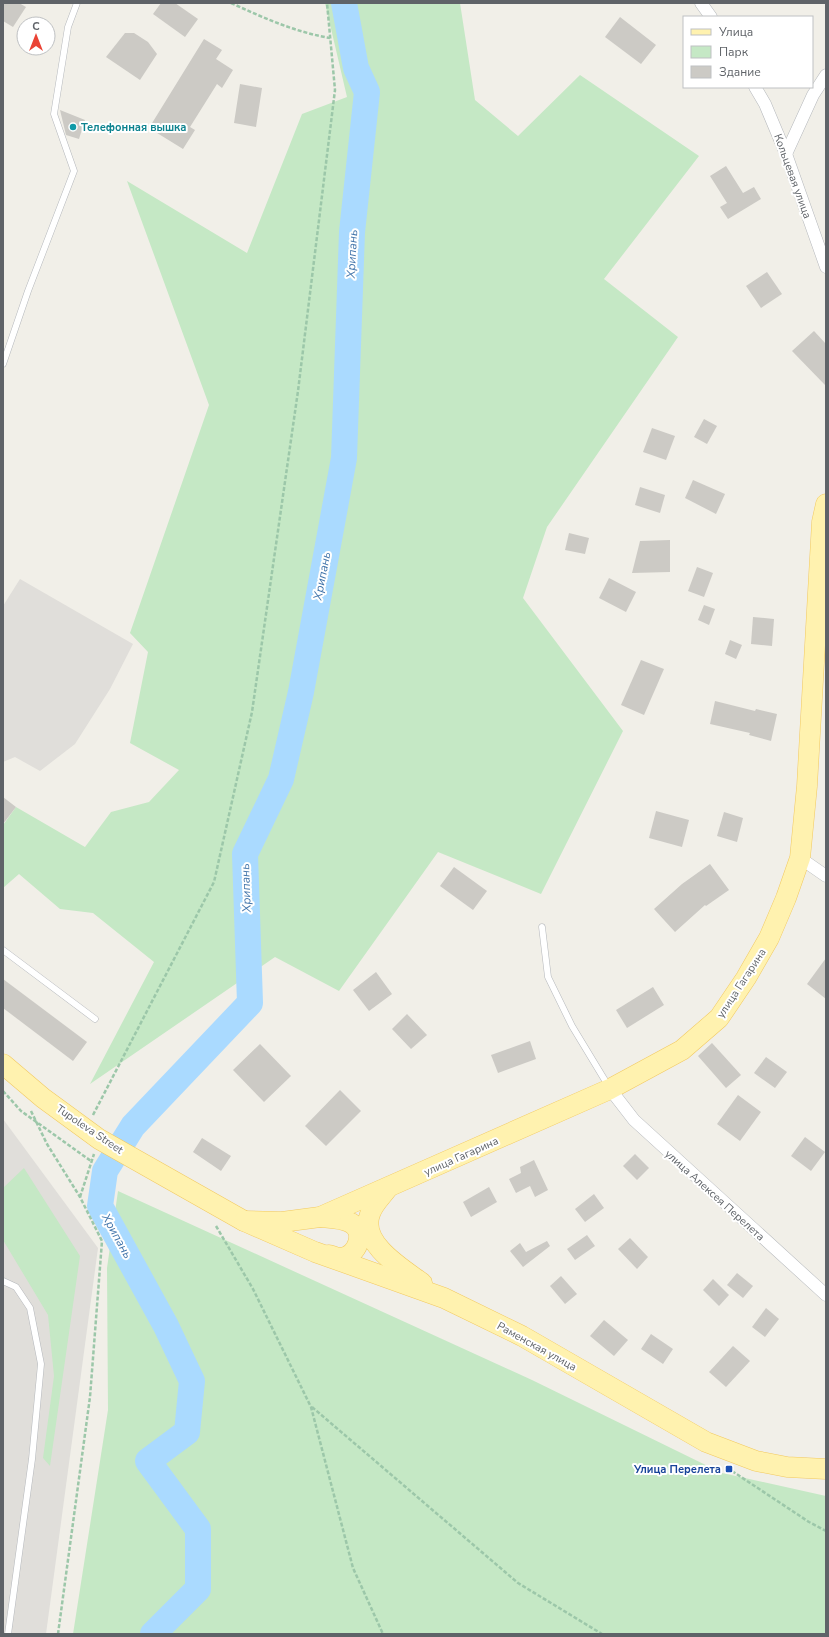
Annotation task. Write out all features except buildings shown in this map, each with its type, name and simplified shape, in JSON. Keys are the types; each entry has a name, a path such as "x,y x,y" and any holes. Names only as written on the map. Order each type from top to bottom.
{"main road":[{"name":"улица Гагарина","path":"244,1221 282,1222 320,1217 610,1089 682,1050 719,1018 746,978 769,938 786,898 800,858 804,831 808,778 822,522 826,504"},
{"name":"Tupoleva Street","path":"3,1064 43,1098 93,1133 190,1191 244,1221"},
{"path":"389,1187 372,1207 369,1215 368,1223 372,1238 389,1259 444,1298"},
{"path":"315,1252 340,1258 350,1255 358,1246 359,1236 357,1229 352,1223 340,1219 320,1217"},
{"name":"Раменская улица","path":"244,1221 315,1252 444,1298 522,1336 706,1442 756,1461 787,1468 826,1469"}],"street":[{"path":"702,3 710,16"},
{"path":"786,154 813,94 826,75"},
{"name":"Кольцевая улица","path":"756,88 765,104 786,154 826,267"},
{"path":"800,858 826,876"},
{"name":"улица Алексея Перелета","path":"610,1089 634,1120 826,1295"}],"lane":[{"path":"3,364 28,291 74,171 54,114 68,27 77,3"},
{"path":"542,927 548,977 572,1026 610,1089"},
{"path":"3,950 95,1019"},
{"path":"3,1281 16,1287 30,1308 41,1364 32,1460 8,1634"}],"path":[{"path":"232,3 265,19 300,31 330,38"},
{"path":"80,1197 91,1161 93,1133 214,882 252,712 298,391 335,90 327,3"},
{"path":"3,1091 21,1111 91,1161"},
{"path":"30,1109 47,1144 80,1197 102,1240 90,1397 58,1634"},
{"path":"214,1222 253,1289 311,1407 353,1568 383,1634"},
{"path":"311,1407 518,1583 602,1634"},
{"path":"729,1469 809,1522 826,1531"}],"shaded area":[{"path":"20,579 133,644 110,689 75,744 40,771 15,757 3,762 3,606"},
{"path":"3,1119 98,1248 46,1634 3,1634"}],"green space":[{"path":"325,3 460,3 475,100 518,136 580,75 699,156 604,279 678,337 547,527 523,598 623,731 541,894 438,852 339,991 275,957 90,1084 154,962 93,913 60,909 19,874 3,888 3,825 16,807 85,847 111,812 149,802 179,770 130,743 148,652 130,633 209,405 127,181 247,253 302,114 347,97"},
{"path":"24,1168 80,1256 50,1466 43,1458 54,1376 48,1315 3,1240 3,1188"},
{"path":"118,1191 532,1380 722,1473 826,1496 826,1634 73,1634 108,1410 107,1268"}],"waterway":[{"name":"Хрипань","path":"153,1634 198,1589 198,1529 148,1461 187,1432 192,1381 166,1326 100,1206 105,1171 133,1126 250,1003 245,854 281,779 301,692 344,458 352,232 367,92 356,68 344,3"}],"place":[{"name":"Телефонная вышка","path":"73,127"},
{"name":"Улица Перелета","path":"729,1469"}]}
